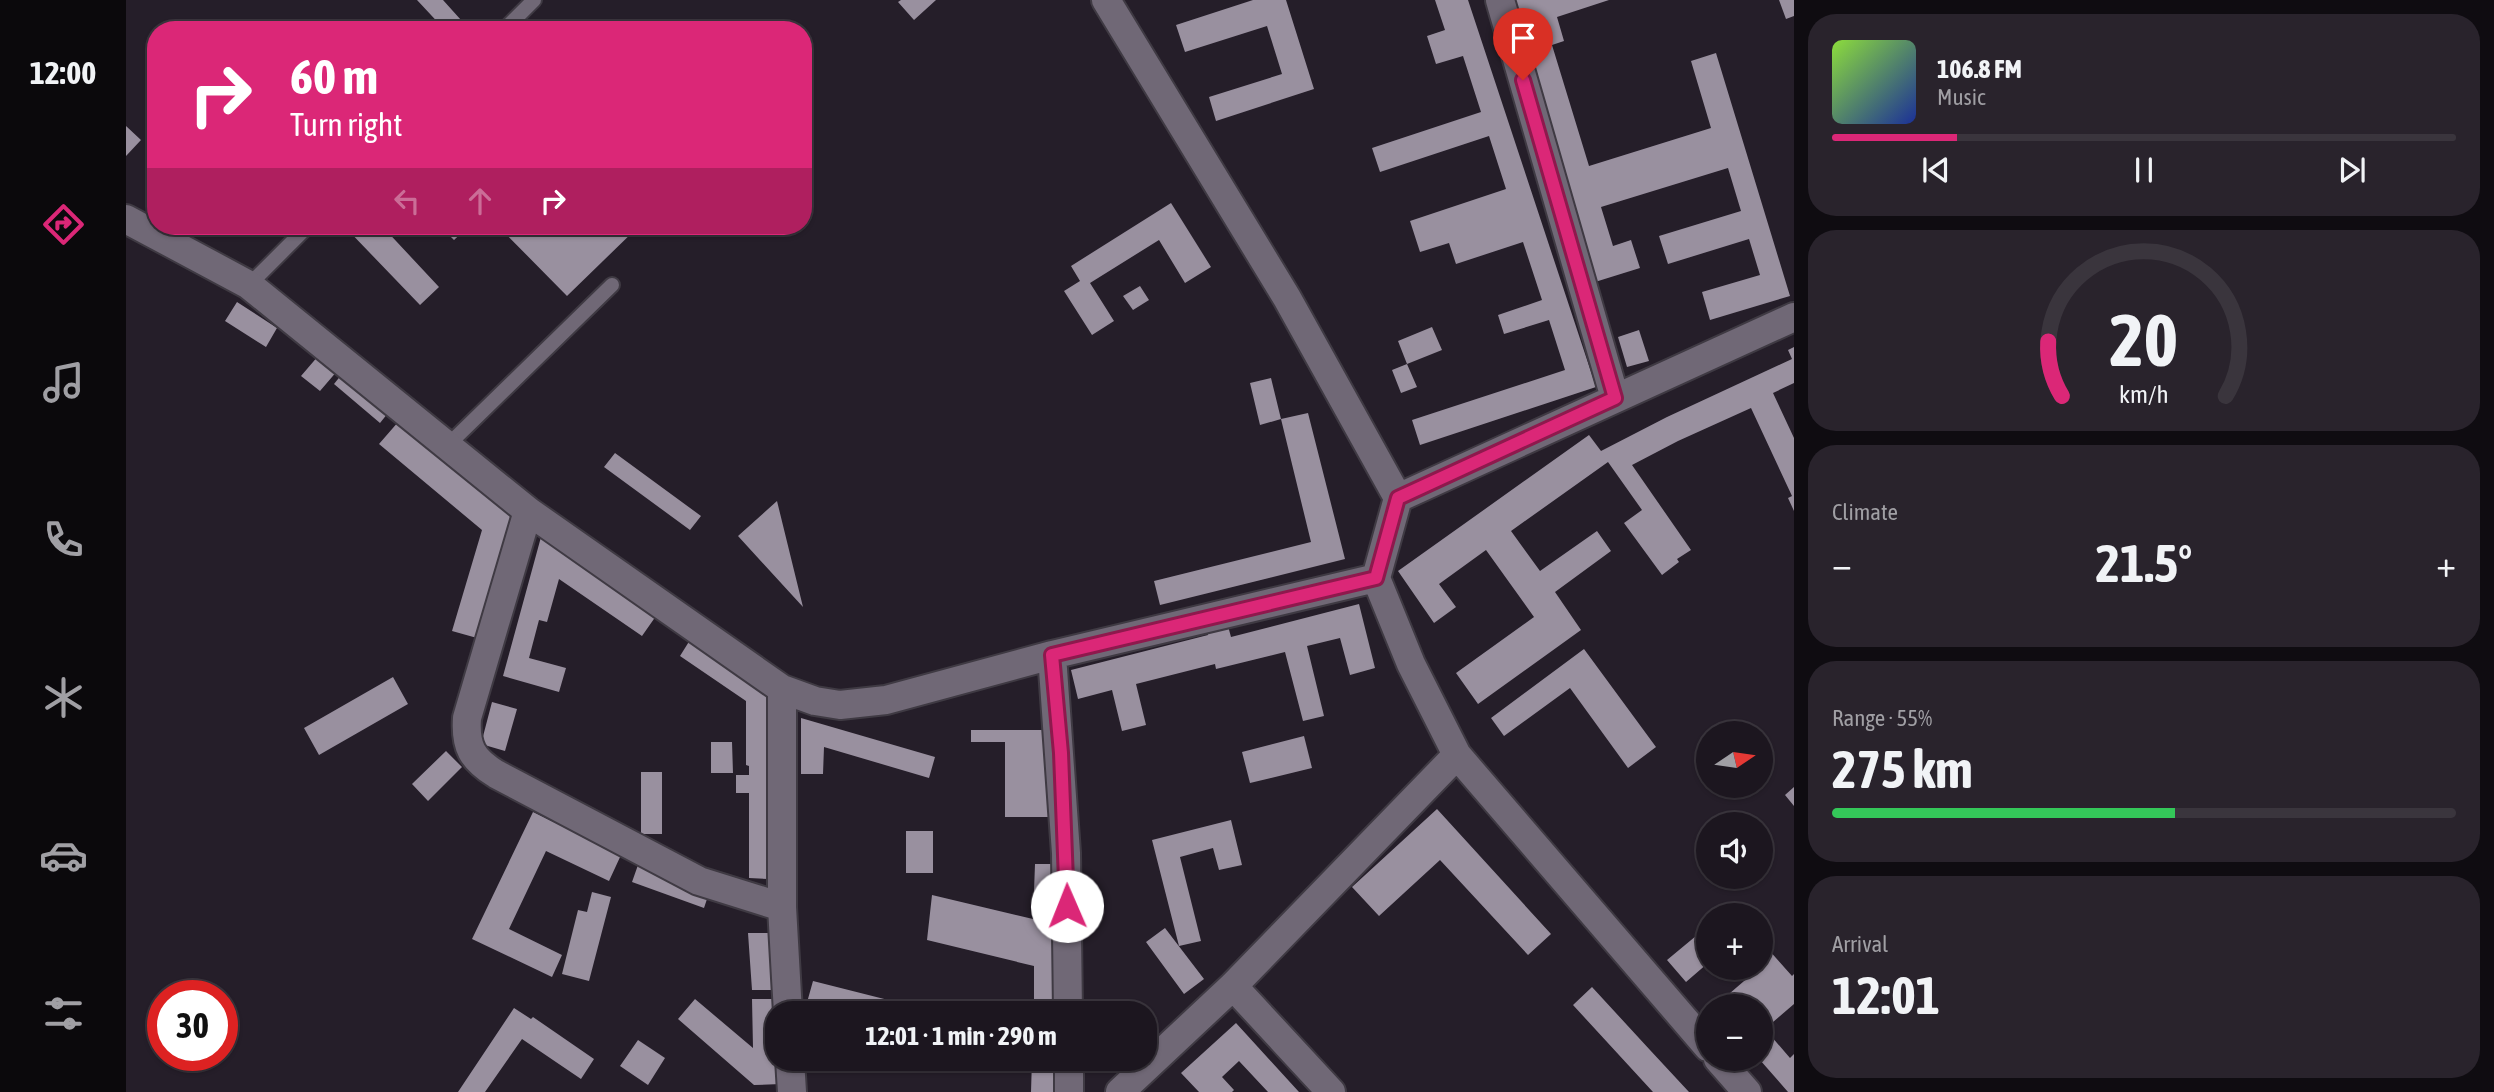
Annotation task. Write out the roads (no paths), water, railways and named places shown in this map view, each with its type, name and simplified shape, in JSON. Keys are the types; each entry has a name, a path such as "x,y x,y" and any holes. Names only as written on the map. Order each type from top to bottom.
{"street":[{"path":"1106,0 1287,298 1398,498 1376,578 1411,664 1457,755 1696,1033"},
{"path":"1500,0 1615,398"},
{"path":"126,219 147,230"},
{"path":"156,235 248,285 528,511 782,689 815,701 840,705 886,700 1052,655 1376,578"},
{"path":"1398,498 1794,317"},
{"path":"528,511 467,718 466,736 470,749 481,764 496,774 699,881 782,907"},
{"path":"1052,655 1066,853 1068,1001"},
{"path":"782,689 782,907 787,1001"},
{"path":"1120,1092 1233,986 1457,755"},
{"path":"1233,986 1331,1092"},
{"path":"791,1071 792,1092"},
{"path":"1069,1071 1069,1092"},
{"path":"1728,1071 1746,1092"}],"lane":[{"path":"513,21 534,0"},
{"path":"248,285 299,235"},
{"path":"447,446 612,285"}]}
